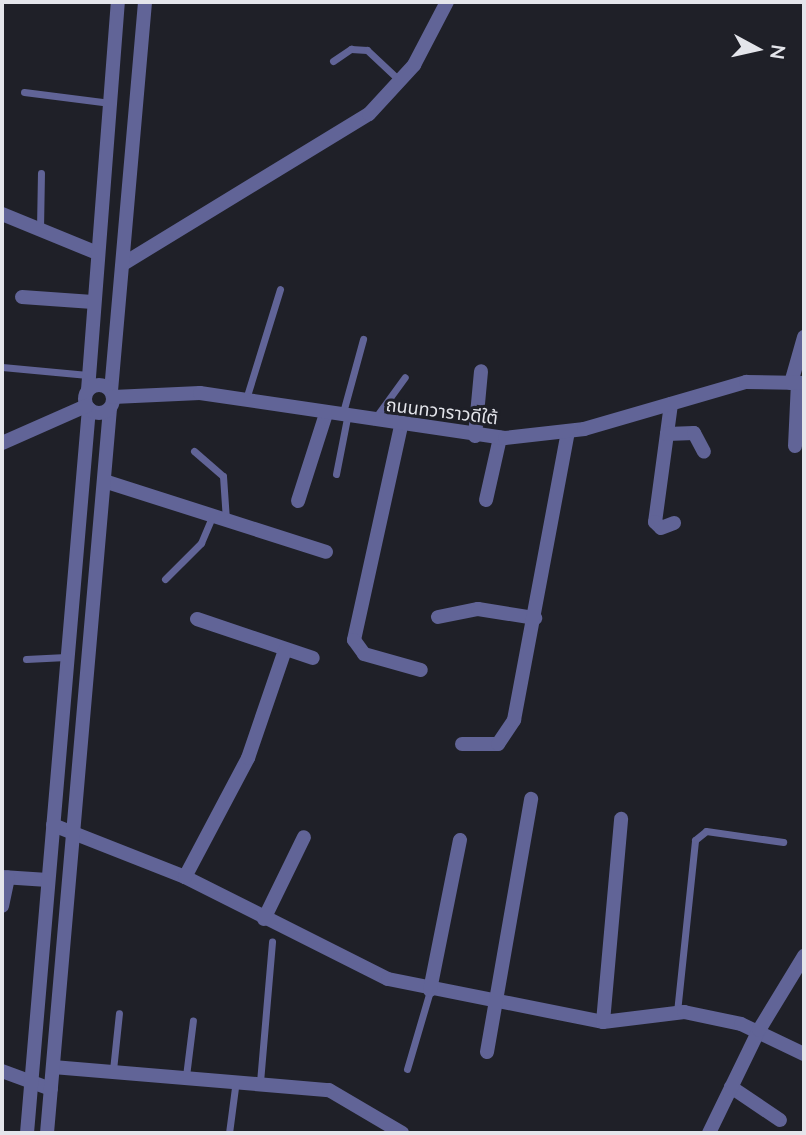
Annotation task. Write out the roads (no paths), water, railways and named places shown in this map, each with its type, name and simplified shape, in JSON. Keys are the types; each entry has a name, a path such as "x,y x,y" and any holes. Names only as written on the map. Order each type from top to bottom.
{"street":[{"path":"26,1133 88,408 93,302 118,2"},
{"path":"47,1133 145,2"},
{"path":"124,264 336,139 401,82 447,2"},
{"path":"2,214 97,253"},
{"path":"22,297 93,302"},
{"path":"795,446 798,383 804,337"},
{"path":"475,436 481,371"},
{"name":"ถนนทวาราวดีใต้","path":"111,399 161,390 246,399 373,422 500,438 568,430 746,382 798,383"},
{"path":"88,390 100,385 111,399"},
{"path":"2,443 111,399"},
{"path":"671,404 655,522 661,528 674,523"},
{"path":"298,501 326,414"},
{"path":"401,426 354,640 364,654 421,670"},
{"path":"462,744 498,744 511,730 535,618 568,430"},
{"path":"667,434 694,433 704,452"},
{"path":"486,500 500,438"},
{"path":"104,481 326,552"},
{"path":"438,617 478,610 535,618"},
{"path":"197,620 313,658"},
{"path":"185,877 248,758 285,650"},
{"path":"487,1052 531,799"},
{"path":"603,1022 621,819"},
{"path":"53,825 72,829 185,877 370,972 430,990 498,1000 603,1022 677,1012 759,1030 804,1054"},
{"path":"264,919 304,837"},
{"path":"430,990 460,840"},
{"path":"2,906 5,877 48,880"},
{"path":"709,1133 759,1030 804,956"},
{"path":"53,1066 329,1090 402,1133"},
{"path":"2,1071 51,1089"},
{"path":"731,1087 780,1120"}],"lane":[{"path":"333,61 351,49 367,50 401,82"},
{"path":"24,92 110,103"},
{"path":"40,230 41,173"},
{"path":"246,399 280,289"},
{"path":"336,474 344,417 363,339"},
{"path":"2,367 88,375"},
{"path":"373,422 382,400 405,377"},
{"path":"165,579 201,543 219,519 223,476 194,451"},
{"path":"26,659 66,657"},
{"path":"677,1012 695,840 706,831 783,842"},
{"path":"260,1082 272,942"},
{"path":"407,1069 430,990"},
{"path":"113,1070 119,1013"},
{"path":"186,1076 193,1020"},
{"path":"229,1133 236,1080"}]}
